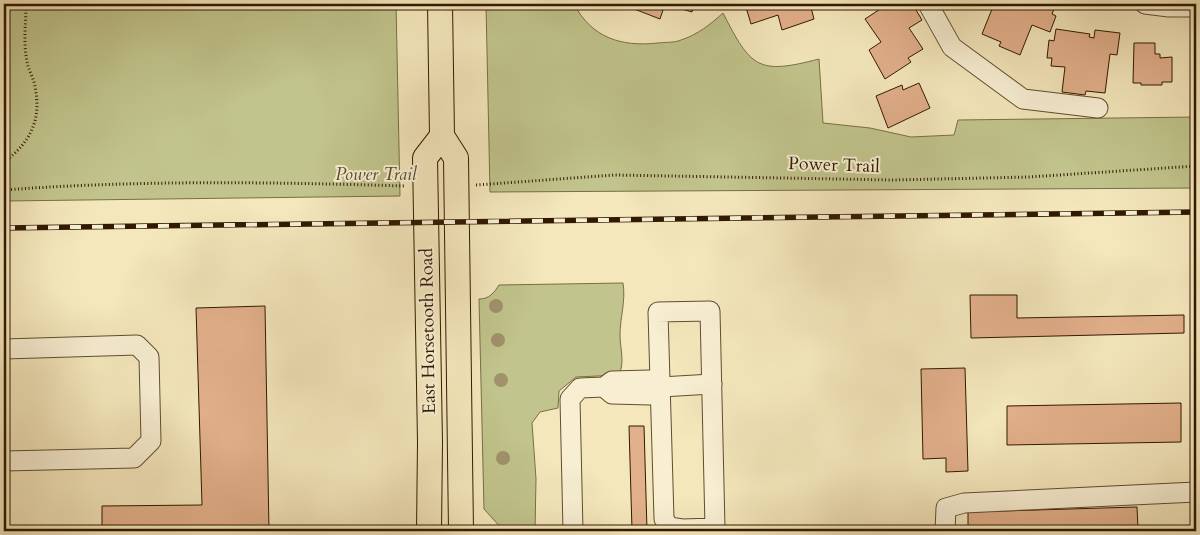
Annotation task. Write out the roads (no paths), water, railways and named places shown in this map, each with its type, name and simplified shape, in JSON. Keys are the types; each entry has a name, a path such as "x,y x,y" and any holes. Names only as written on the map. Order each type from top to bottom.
{"main road":[{"path":"440,4 442,136"},
{"name":"East Horsetooth Road","path":"429,531 430,442 425,158 442,136 456,158 461,531"}],"street":[{"path":"928,4 952,47 1023,99 1098,108"},
{"path":"1145,4 1169,7 1196,7"},
{"path":"658,312 710,312 712,384 715,530 669,527 664,519 662,387 658,312"},
{"path":"4,349 137,345 149,357 150,441 134,458 4,462"},
{"path":"573,531 570,399 580,388 604,387 612,394 650,395 662,387 712,384"},
{"path":"945,531 946,508 964,503 1196,492"}],"railway":[{"path":"4,228 1196,212"}],"park label":[{"name":"Power Trail","path":"376,174"}]}
